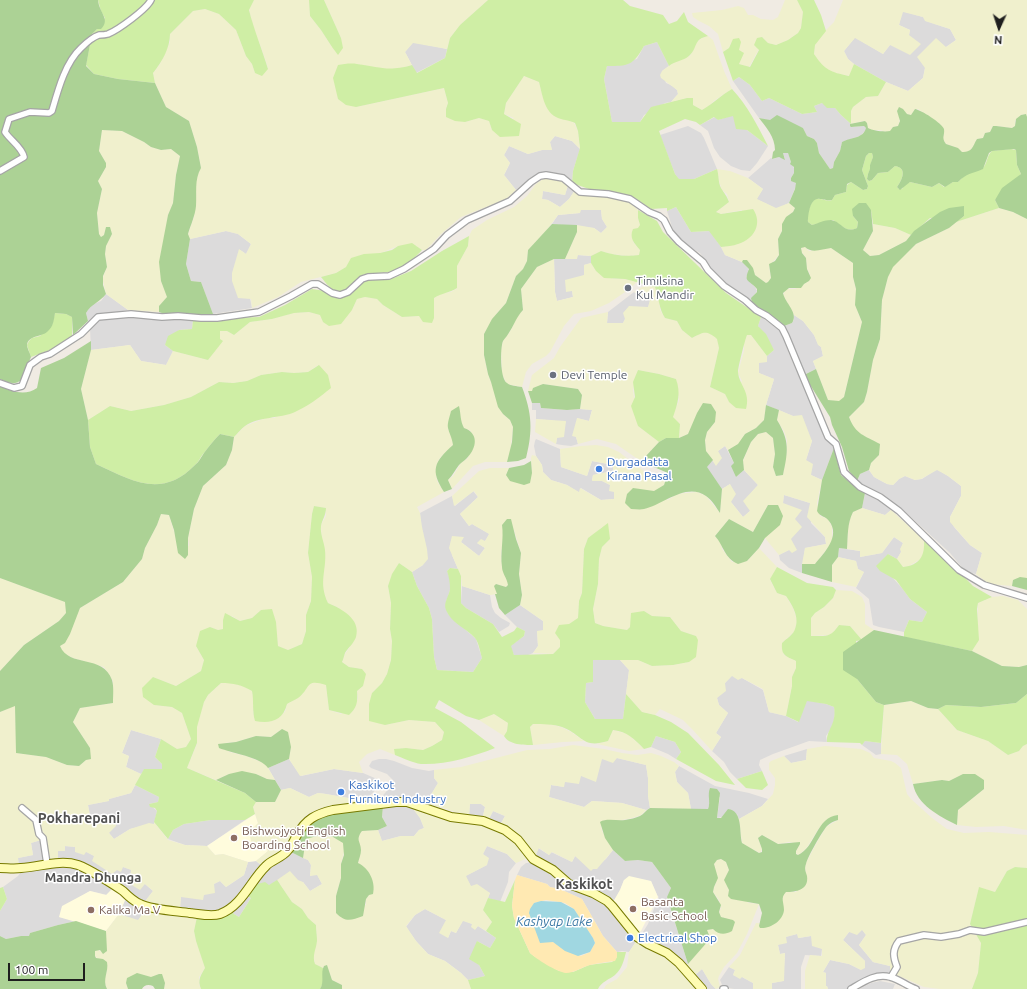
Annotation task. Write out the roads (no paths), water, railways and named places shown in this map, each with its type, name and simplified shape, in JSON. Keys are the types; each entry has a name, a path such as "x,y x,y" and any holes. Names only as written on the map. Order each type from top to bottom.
{"street":[{"path":"0,170 24,157 20,149 5,132 9,119 30,112 49,113 52,111 66,71 81,48 94,38 108,34 133,18 145,9 151,0"},
{"path":"0,383 14,388 22,386 30,365 81,334 98,317 131,314 162,317 178,316 217,318 229,315 259,312 312,284 318,284 332,293 340,295 348,292 362,279 368,277 389,276 404,269 434,249 447,235 468,220 510,201 540,176 554,175 563,178 580,192 608,194 630,199 664,220 670,232 679,242 703,262 708,270 724,286 782,328 828,437 836,444 844,472 860,487 880,497 899,511 959,570 984,585 1027,598"},
{"path":"0,868 22,868 47,864 70,863 79,866 122,891 140,904 178,911 210,915 219,914 228,910 235,904 248,890 267,864 276,860 288,850 310,818 323,812 333,810 407,802 451,817 483,821 505,830 518,840 533,859 553,870 569,884 593,892 607,901 637,937 667,953 679,963 702,989"},
{"path":"22,808 36,820 39,834 43,838 47,864"},
{"path":"891,977 897,967 894,958 894,948 899,941 924,935 941,937 970,930 984,932 1027,922"},
{"path":"851,989 877,976 891,977 916,989"}],"water":[{"name":"Kashyap Lake","path":"541,901 561,902 574,909 595,943 590,952 578,956 565,951 553,942 540,943 529,913 534,903"}],"place":[{"name":"Timilsina Kul Mandir","path":"628,288"},
{"name":"Devi Temple","path":"553,375"},
{"name":"Durgadatta Kirana Pasal","path":"599,469"},
{"name":"Kaskikot Furniture Industry","path":"341,792"},
{"name":"Bishwojyoti English Boarding School","path":"234,838"},
{"name":"Basanta Basic School","path":"633,909"},
{"name":"Kalika Ma V","path":"91,910"},
{"name":"Electrical Shop","path":"630,938"}],"district":[{"name":"Pokharepani","path":"79,818"},
{"name":"Mandra Dhunga","path":"93,878"},
{"name":"Kaskikot","path":"584,884"}]}
